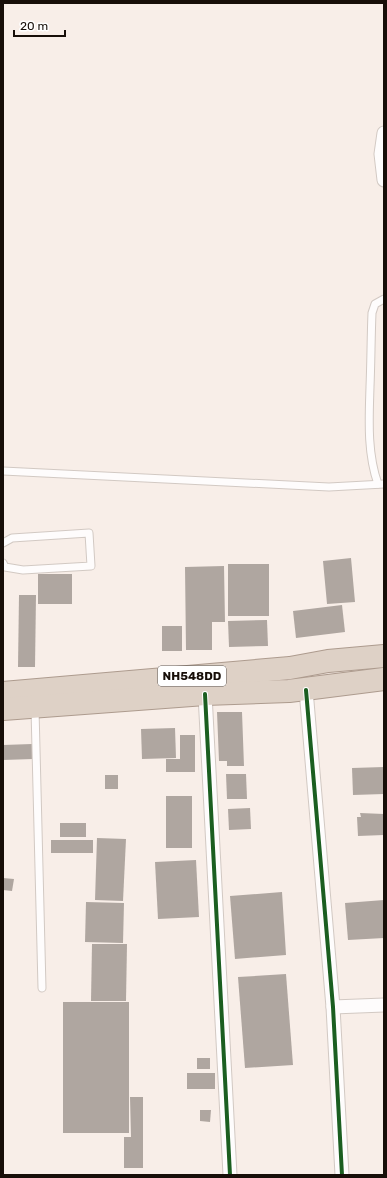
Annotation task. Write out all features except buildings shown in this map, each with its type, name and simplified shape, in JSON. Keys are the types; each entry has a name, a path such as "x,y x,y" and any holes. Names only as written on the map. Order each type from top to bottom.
{"highway":[{"name":"NH548DD","path":"3,693 290,668 328,661 384,656"},
{"name":"NH548DD","path":"3,709 205,694 306,690 384,679"}],"street":[{"path":"384,133 381,154 384,180"},
{"path":"306,690 333,1007 342,1175"},
{"path":"205,694 230,1175"},
{"path":"333,1007 384,1005"}],"lane":[{"path":"3,471 329,487 381,484 373,470 370,451 369,406 372,313 376,304 384,299"},
{"path":"3,544 12,538 90,533 91,566 23,570 5,567 3,563"},
{"path":"35,707 42,988"}],"cycle path":[{"path":"306,690 333,1007 342,1175"},
{"path":"205,694 230,1175"}]}
